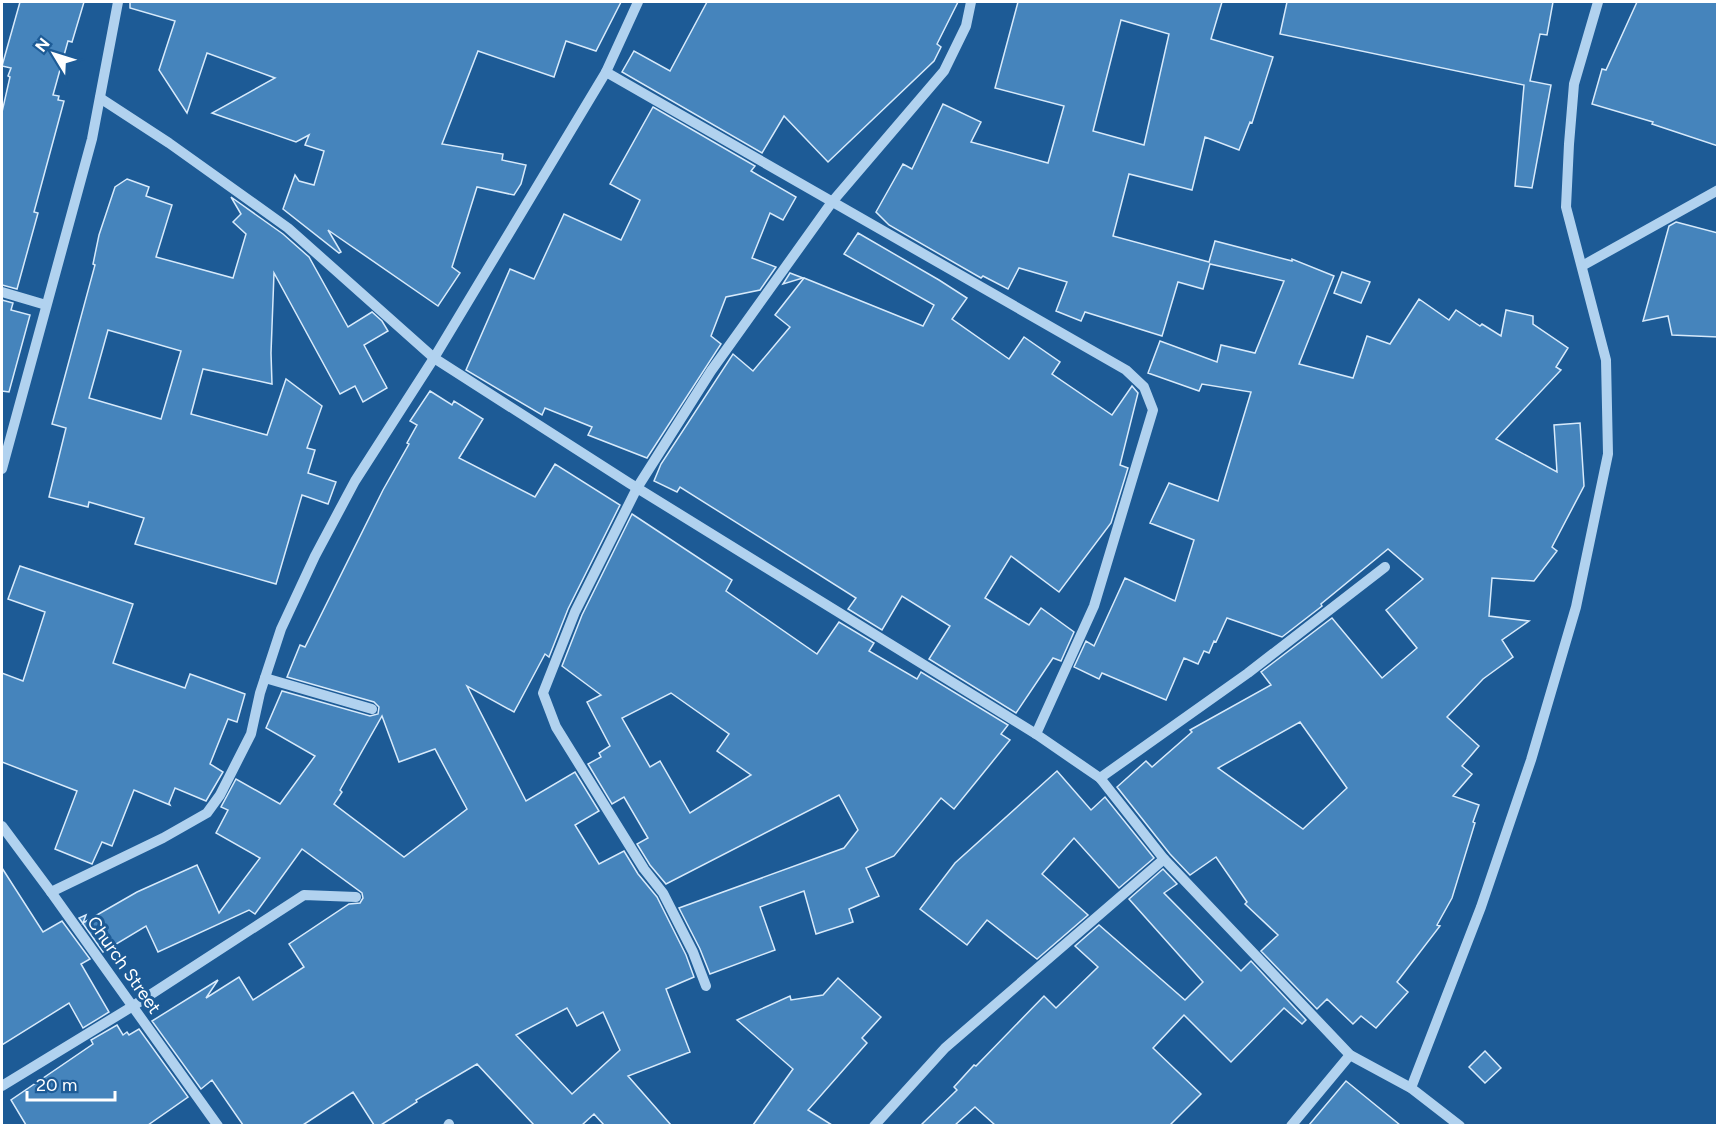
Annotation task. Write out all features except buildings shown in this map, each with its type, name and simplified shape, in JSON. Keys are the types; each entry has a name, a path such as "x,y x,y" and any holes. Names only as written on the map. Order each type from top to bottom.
{"street":[{"path":"2,469 92,139 118,2"},
{"path":"51,892 164,838 207,813 220,795 251,734 265,678 281,629 315,556 356,481 434,358 606,72 638,2"},
{"path":"706,986 693,952 663,893 644,869 556,727 543,693 575,612 637,488 711,371 832,202 944,71 966,26 971,2"},
{"path":"1411,1088 1485,896 1531,760 1576,608 1608,454 1606,360 1566,207 1574,84 1598,2"},
{"path":"606,72 1126,370 1144,387 1153,410 1094,606 1036,734"},
{"path":"100,98 169,143 288,228 434,358 637,488 1036,734 1100,778 1164,859 1350,1055 1411,1088 1460,1125"},
{"path":"1582,266 1718,190"},
{"path":"2,292 46,305"},
{"path":"1100,778 1248,673 1385,567"},
{"path":"265,678 372,709"},
{"name":"Church Street","path":"2,826 218,1125"},
{"path":"874,1125 945,1048 1164,859"},
{"path":"2,1086 133,1006 304,895 356,897"},
{"path":"1292,1125 1350,1055"}]}
